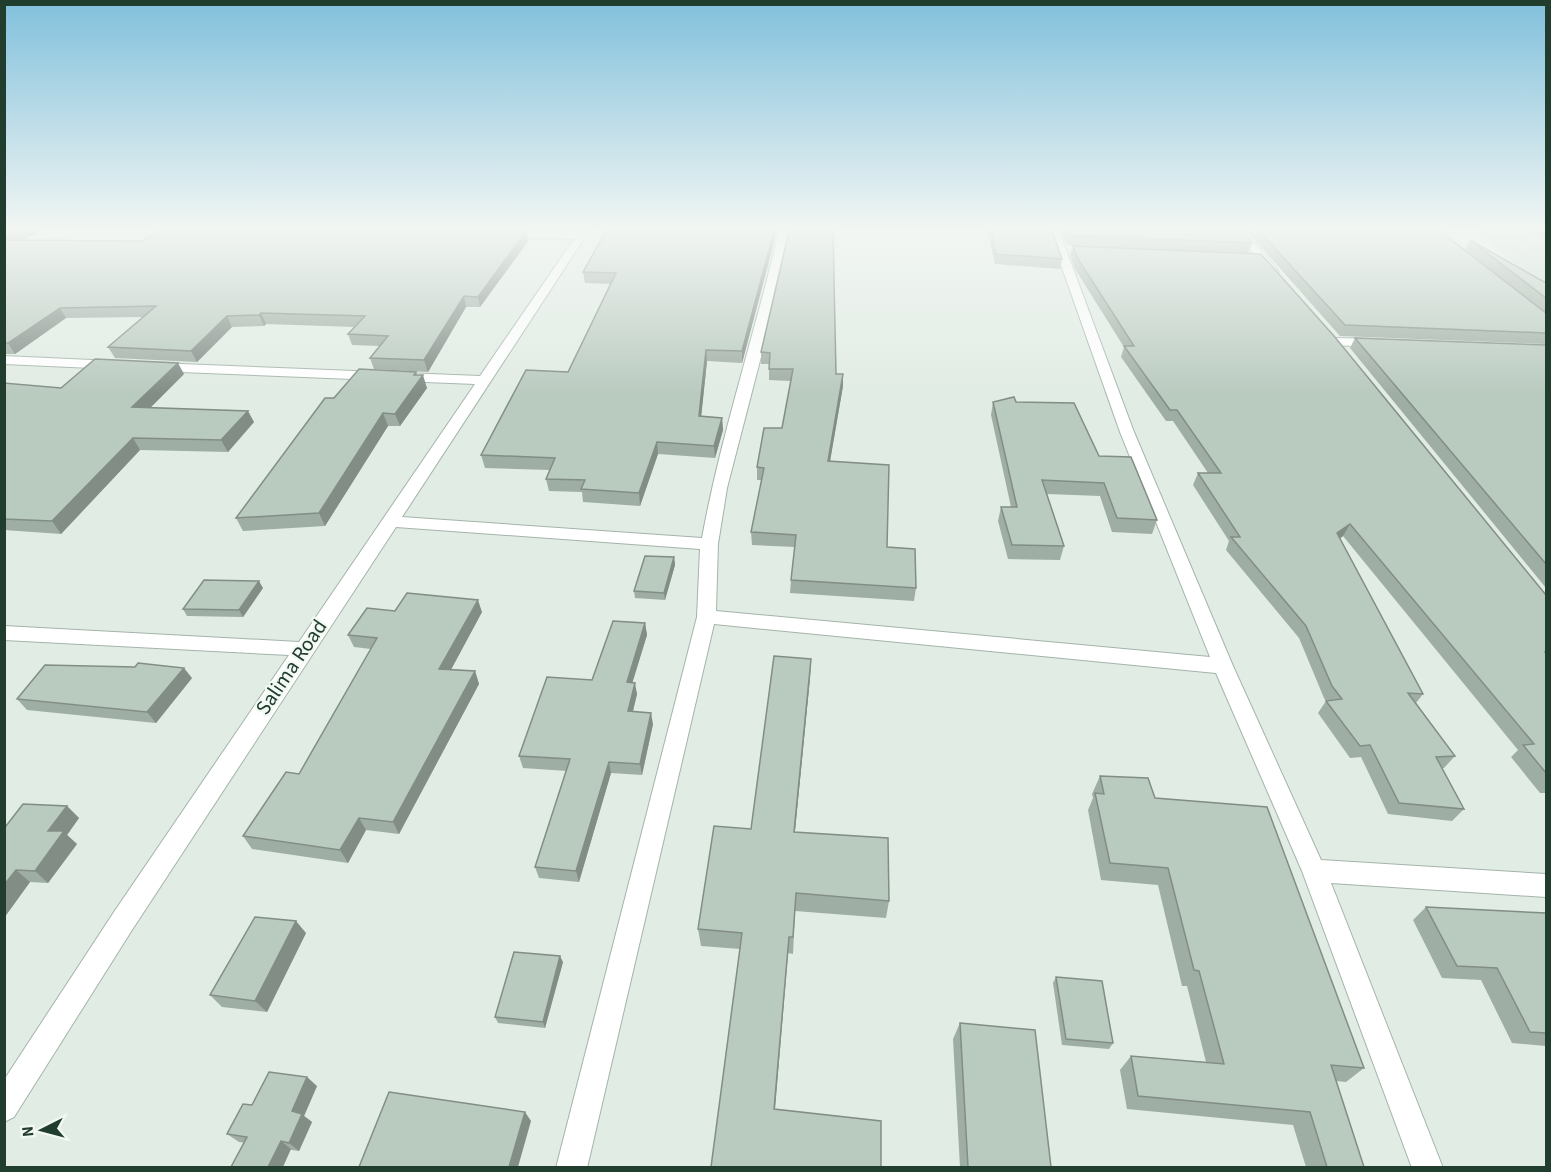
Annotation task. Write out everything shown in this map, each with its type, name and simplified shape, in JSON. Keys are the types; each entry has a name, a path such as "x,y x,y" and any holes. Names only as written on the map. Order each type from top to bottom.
{"street":[{"name":"Salima Road","path":"4,1107 123,921 547,286"},
{"path":"571,1167 706,617 709,544 728,455 772,286"},
{"path":"1076,286 1127,432 1223,666 1314,871 1428,1167"},
{"path":"1349,359 1332,338 1394,344"},
{"path":"4,360 483,380"},
{"path":"388,521 709,544"},
{"path":"706,617 1223,666"},
{"path":"4,633 303,649"},
{"path":"1314,871 1546,885"}],"building":[{"path":"4,286 486,286 478,297 464,296 424,360 370,358 388,336 348,334 365,316 261,313 259,315 227,316 191,351 108,347 156,306 60,308 8,343 4,343"},
{"path":"610,286 759,286 742,351 706,350 699,416 722,418 714,446 657,442 639,493 581,489 585,480 546,479 555,458 481,455 526,370 568,372"},
{"path":"776,286 834,286 836,374 843,374 828,461 889,465 887,547 915,549 916,588 791,580 796,535 751,532 764,468 757,467 764,428 782,428 793,369 769,369 770,353 761,352"},
{"path":"1095,286 1289,286 1334,336 1546,595 1546,773 1523,745 1534,744 1350,524 1337,533 1423,694 1408,693 1455,756 1436,757 1464,809 1399,803 1370,745 1360,746 1326,701 1342,699 1332,686 1306,626 1231,537 1240,537 1198,473 1221,473 1177,410 1170,410 1124,346 1134,346"},
{"path":"1309,286 1511,286 1546,313 1546,333 1345,325"},
{"path":"1530,286 1546,286 1546,298"},
{"path":"1355,338 1546,345 1546,564"},
{"path":"95,359 178,363 132,407 248,411 221,440 133,438 52,521 4,519 4,383 61,388"},
{"path":"359,369 416,372 414,375 423,375 395,414 383,413 319,513 236,518 325,398 334,398"},
{"path":"1014,397 1016,402 1074,403 1099,456 1131,457 1157,520 1117,518 1104,483 1042,480 1064,546 1012,545 1001,507 1017,507 993,402"},
{"path":"645,556 674,557 664,593 634,591"},
{"path":"204,580 259,581 239,610 183,609"},
{"path":"407,593 478,600 439,669 475,671 393,822 359,818 340,850 243,836 286,772 299,774 377,638 348,635 367,608 395,611"},
{"path":"613,621 645,623 627,682 635,683 628,711 651,713 640,764 609,762 576,871 535,867 570,759 519,756 547,677 592,680"},
{"path":"774,656 811,659 794,832 888,838 889,901 796,893 793,937 789,937 774,1109 881,1121 881,1167 711,1167 742,933 698,929 714,826 751,829"},
{"path":"138,663 184,668 147,712 17,699 45,665 135,667"},
{"path":"1100,776 1148,778 1155,798 1267,807 1364,1068 1331,1065 1364,1167 1327,1167 1310,1112 1138,1096 1131,1056 1224,1064 1199,971 1194,970 1168,868 1110,863 1095,793 1104,794"},
{"path":"23,804 67,806 48,831 64,831 35,871 16,870 4,885 4,826"},
{"path":"1426,907 1546,913 1546,1033 1530,1032 1497,968 1457,966"},
{"path":"255,917 296,921 255,1001 210,995"},
{"path":"514,952 560,956 543,1022 495,1017"},
{"path":"1056,977 1102,981 1113,1043 1066,1039"},
{"path":"960,1023 1035,1030 1051,1167 968,1167"},
{"path":"269,1072 307,1077 292,1111 302,1114 289,1143 281,1141 268,1167 231,1167 247,1137 227,1134 243,1104 252,1105"},
{"path":"389,1092 525,1112 509,1167 359,1167"}]}
